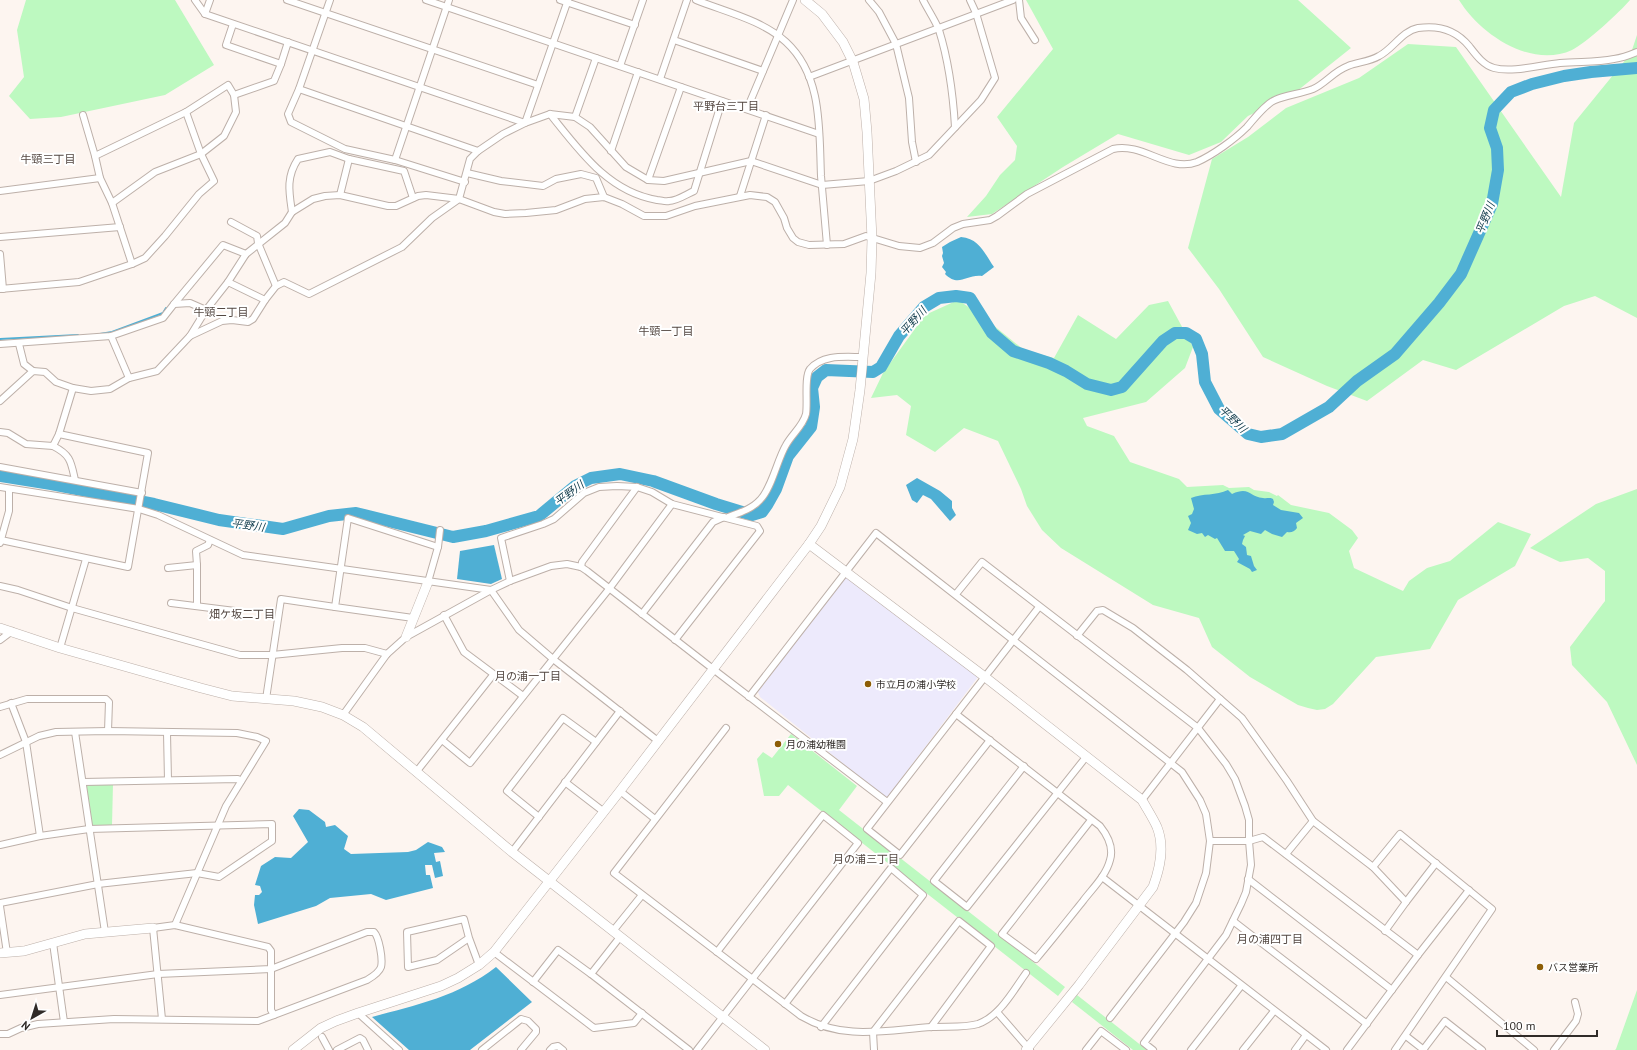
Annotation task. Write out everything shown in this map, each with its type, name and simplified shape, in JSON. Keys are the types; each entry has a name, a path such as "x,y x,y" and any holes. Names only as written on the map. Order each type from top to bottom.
{"street":[{"path":"195,0 205,14 525,123"},
{"path":"205,14 210,0"},
{"path":"287,0 538,85"},
{"path":"330,0 299,89 288,114 291,122 345,149 395,160 465,182"},
{"path":"426,0 819,134"},
{"path":"395,160 449,0"},
{"path":"560,0 568,1 635,25"},
{"path":"620,66 643,0"},
{"path":"660,80 687,0"},
{"path":"696,0 759,24 786,42 803,63 816,97 819,116 822,185 827,246"},
{"path":"747,109 793,0"},
{"path":"293,1050 322,1028 358,1013 441,986 458,978 494,952 604,812 809,544 821,526 840,487 853,438 860,390 871,273 872,238 864,99 853,62 843,42 822,14 805,0"},
{"path":"868,0 879,12 896,44 909,98 912,142 916,162"},
{"path":"923,0 938,29 952,85 955,127"},
{"path":"190,336 222,321 232,320 248,322 253,319 264,300 276,286 284,282 309,294 402,247 432,218 459,199 465,182 470,159 503,134 525,123 550,114 575,117 590,126 626,168 648,180 664,181 751,161 822,185 868,181 896,171 929,155 981,100 995,78 976,13 970,0"},
{"path":"809,78 1013,0"},
{"path":"1019,0 1021,18 1035,40"},
{"path":"525,123 568,1"},
{"path":"233,24 226,45 281,64"},
{"path":"19,344 24,364 33,371 45,372 56,382 73,388 91,391 110,389 129,378 157,371 190,336 206,310 228,282 246,254 285,223 292,212 313,199 325,196 340,195 388,206 396,206 413,198 426,195 459,199 486,210 505,214 556,210 585,199 604,197 622,204 644,216 666,216 694,206 750,195 767,198 780,208 787,228 793,238 798,242 809,245 827,246 844,244 866,236 907,248 920,248 926,247 953,228 963,224 990,220 1027,194 1118,148 1133,148 1175,163 1186,165 1196,162 1209,156 1238,135 1274,100 1313,89 1341,69 1370,61 1383,54 1408,32 1416,28 1438,28 1446,29 1452,32 1487,65 1494,68 1505,69 1610,60 1637,52"},
{"path":"674,40 763,71"},
{"path":"234,95 274,81 288,42"},
{"path":"575,117 596,58"},
{"path":"611,151 638,72"},
{"path":"95,156 186,112 228,85 234,95 236,112 224,136 202,154 155,172 112,203"},
{"path":"648,180 681,87"},
{"path":"299,89 478,152"},
{"path":"550,114 585,158 617,185 632,193 670,202 694,191 722,101"},
{"path":"0,254 2,289 79,282 145,258 165,236 198,194 214,181 186,112"},
{"path":"83,115 100,178 112,203 132,264"},
{"path":"740,196 766,116"},
{"path":"292,212 289,178 298,159 330,152 404,171 413,198"},
{"path":"340,195 349,158"},
{"path":"467,173 500,181 543,186 556,179 581,174 596,178 604,197"},
{"path":"0,190 100,178"},
{"path":"231,222 258,236 258,243 276,286"},
{"path":"0,237 120,226"},
{"path":"0,344 19,344 111,336 163,318 223,246 246,254"},
{"path":"228,282 264,300"},
{"path":"174,304 190,303 206,310"},
{"path":"111,336 129,378"},
{"path":"642,614 713,522 754,506 762,498 786,445 803,421 808,402 807,378 809,370 828,358 862,357"},
{"path":"0,401 33,371"},
{"path":"53,446 59,434 73,388"},
{"path":"0,432 8,433 26,444 53,446 64,452 70,460 76,480"},
{"path":"9,489 9,511 0,541 128,567 148,452 59,434"},
{"path":"0,467 142,493"},
{"path":"0,487 139,509 158,515 243,555 491,590 519,630 553,659 658,741"},
{"path":"510,581 501,538 554,519 584,492 598,487 637,487 652,492 672,504 757,526 760,531 675,640"},
{"path":"581,567 582,562 637,487"},
{"path":"442,740 470,763 609,589 672,504"},
{"path":"335,607 348,518 438,547"},
{"path":"406,637 428,582 438,547 440,530"},
{"path":"749,697 876,533 1171,762 1182,772 1200,800 1206,814 1210,841 1206,873 1196,903 1175,934 1110,1018"},
{"path":"197,606 196,551 208,545 210,540"},
{"path":"809,544 985,677 1142,800 1158,828 1162,852 1159,872 1153,887 1028,1049 998,1012"},
{"path":"60,648 86,559"},
{"path":"956,594 982,562 1198,728 1219,753 1235,779 1249,820 1251,865 1246,892 1226,935 1144,1043 1153,1050"},
{"path":"343,715 387,654 406,637 444,615 510,581 551,566 567,564 581,567 887,802"},
{"path":"168,568 197,565"},
{"path":"0,586 240,656 272,655 350,648 365,648 387,654"},
{"path":"266,699 281,600 413,618"},
{"path":"171,604 235,611"},
{"path":"990,740 900,855 867,829 1039,607"},
{"path":"1077,636 1097,611 1103,610 1134,628 1187,670 1242,718 1287,781 1313,821 1373,868 1406,902"},
{"path":"444,615 464,652 523,696"},
{"path":"0,628 60,648 207,690 232,696 294,701 322,707 343,715 363,727 549,882 765,1050"},
{"path":"0,640 12,631"},
{"path":"417,772 493,675"},
{"path":"0,707 27,699 106,699 109,702 108,731"},
{"path":"1142,800 1220,699"},
{"path":"11,703 26,742 40,836"},
{"path":"512,852 620,711"},
{"path":"956,714 1100,826 1110,842 1110,860 1102,877 1036,960 1002,934 1091,820"},
{"path":"539,817 507,791 563,718 596,742"},
{"path":"726,728 614,873 801,1016 821,1027 842,1032 873,1032 978,1024 998,1012 1026,973"},
{"path":"0,755 39,736 56,732 108,731 238,733 266,741 226,806 175,925"},
{"path":"75,732 105,932"},
{"path":"167,733 168,780"},
{"path":"1024,766 934,881 967,907 1086,757"},
{"path":"83,782 238,779 241,781"},
{"path":"565,782 604,812"},
{"path":"620,791 655,819"},
{"path":"697,1050 858,843 823,815 716,952"},
{"path":"1286,854 1313,821"},
{"path":"0,845 40,836 89,829 272,824 272,841 219,877 198,873 98,884 0,903"},
{"path":"1373,868 1400,834 1492,909 1395,1050"},
{"path":"1210,841 1249,841 1263,837 1418,955"},
{"path":"1385,931 1436,863"},
{"path":"785,1004 891,868 923,895 821,1027"},
{"path":"1102,877 1241,986 1326,1050"},
{"path":"1248,879 1392,990"},
{"path":"1347,1050 1469,890"},
{"path":"591,974 642,895"},
{"path":"0,906 4,953 24,951 86,934 175,925 268,947 270,951 271,969 271,1010 274,1015"},
{"path":"469,938 437,960 408,967 407,932 464,919 478,965"},
{"path":"874,1050 873,1032 959,921 992,946 931,1027"},
{"path":"1233,921 1367,1024"},
{"path":"153,928 162,1019"},
{"path":"0,995 158,974 271,969 368,932 374,932 377,935 381,967 375,975 366,980 258,1021 114,1019 38,1024 21,1028 8,1034 0,1034"},
{"path":"53,943 64,1022"},
{"path":"532,982 558,950 689,1050"},
{"path":"494,952 594,1028 634,1023 642,1014"},
{"path":"1446,977 1534,1050"},
{"path":"1191,1050 1241,986"},
{"path":"1554,1050 1576,1020 1578,1014 1575,1002"},
{"path":"1243,1050 1274,1011"},
{"path":"358,1013 399,1050"},
{"path":"482,1050 521,1019 528,1021 536,1029 536,1032 521,1050"},
{"path":"1406,1036 1423,1050 1445,1021 1482,1050"},
{"path":"1086,1050 1101,1030 1126,1050"},
{"path":"1295,1050 1306,1035"},
{"path":"322,1036 329,1050"},
{"path":"337,1050 360,1038 363,1040 368,1050"},
{"path":"550,1050 553,1047 558,1046 563,1050"}],"shaded area":[{"name":"市立月の浦小学校","path":"849,576 978,677 888,796 885,797 760,697 758,692 845,577"}],"green space":[{"path":"26,0 175,0 214,65 165,95 61,117 30,119 9,96 24,77 17,30"},
{"path":"1026,0 1298,0 1351,48 1292,95 1248,116 1221,142 1189,155 1118,134 1063,167 992,214 967,217 986,196 1000,175 1015,160 1017,146 997,117 1053,49"},
{"path":"1459,0 1630,0 1619,12 1578,47 1556,55 1540,55 1508,45 1493,36 1468,13"},
{"path":"1637,35 1637,318 1595,296 1564,306 1456,370 1423,360 1367,401 1327,386 1263,357 1219,289 1188,248 1212,159 1248,137 1286,108 1359,78 1408,44 1456,47 1561,197 1574,123 1631,53"},
{"path":"958,300 982,316 1024,350 1054,358 1078,315 1116,339 1149,305 1168,301 1193,347 1185,368 1146,402 1083,418 1087,426 1114,436 1130,462 1179,479 1187,487 1223,485 1229,488 1249,487 1254,490 1278,495 1291,505 1329,513 1352,530 1358,538 1349,551 1354,568 1403,591 1409,581 1427,568 1450,561 1498,522 1531,534 1515,566 1458,600 1430,649 1376,657 1333,704 1325,709 1317,710 1298,705 1250,677 1212,647 1199,618 1153,605 1061,548 1042,530 1027,506 1021,489 998,441 964,428 935,452 906,435 911,406 897,395 871,398 883,373 925,315"},
{"path":"1637,489 1637,765 1607,702 1572,665 1570,647 1605,601 1605,571 1588,558 1560,562 1530,548 1596,504"},
{"path":"791,734 857,786 839,810 1065,987 1058,996 788,785 779,796 764,796 757,759 763,752 772,758"},
{"path":"113,784 112,825 91,826 86,786"},
{"path":"1637,990 1637,1050 1615,1050 1616,1049"},
{"path":"1077,995 1147,1050 1133,1050 1072,1002"}],"water":[{"path":"961,237 967,238 977,244 994,267 982,276 971,277 963,280 954,280 945,274 946,272 942,267 944,263 942,247"},
{"path":"917,478 940,491 952,501 952,508 956,515 950,521 931,499 923,495 917,503 912,500 906,485"},
{"path":"1228,490 1232,494 1246,491 1258,497 1272,498 1274,502 1273,505 1281,510 1299,513 1303,518 1296,523 1297,528 1295,530 1287,532 1282,537 1265,530 1261,534 1250,531 1243,535 1245,536 1242,544 1246,547 1247,555 1251,556 1257,570 1252,572 1250,569 1237,562 1239,559 1234,551 1225,551 1217,538 1215,539 1208,535 1205,537 1202,533 1197,534 1188,530 1191,523 1188,516 1192,514 1194,509 1191,498"},
{"path":"494,545 502,579 491,584 457,579 460,551"},
{"path":"299,809 309,810 325,822 326,827 335,825 348,836 344,849 351,854 408,852 416,850 428,842 442,847 445,852 434,853 436,862 440,861 443,876 435,878 432,865 425,865 426,875 430,875 433,888 386,900 371,894 330,898 316,906 258,924 254,905 255,895 259,895 262,892 260,886 255,885 261,866 275,857 291,858 308,842 293,816"},
{"path":"496,967 532,1002 470,1050 409,1050 372,1017 421,1004 452,992 482,977"}],"waterway":[{"name":"平野川","path":"0,476 51,484 154,504 219,520 283,529 329,516 356,513 453,537 486,531 539,516 575,486 591,478 620,474 653,481 716,504 752,515 762,512 767,505 776,489 788,456 811,427 814,407 812,388 817,377 826,370 873,372 881,367 899,336 924,307 939,298 956,296 970,298 992,333 1013,351 1049,363 1066,371 1087,384 1111,390 1122,387 1163,341 1175,333 1186,333 1196,339 1202,354 1205,382 1219,409 1248,434 1261,437 1282,434 1329,407 1357,381 1395,354 1439,303 1461,274 1492,204 1498,170 1497,148 1490,128 1494,110 1511,92 1532,84 1564,76 1637,68"},
{"path":"100,334 112,332 163,313 166,308"},
{"path":"0,339 78,335"}],"place":[{"name":"市立月の浦小学校","path":"868,684"},
{"name":"月の浦幼稚園","path":"778,744"},
{"name":"バス営業所","path":"1540,967"}],"district":[{"name":"平野台三丁目","path":"726,106"},
{"name":"牛頸三丁目","path":"48,159"},
{"name":"牛頸二丁目","path":"221,312"},
{"name":"牛頸一丁目","path":"666,331"},
{"name":"畑ケ坂二丁目","path":"242,614"},
{"name":"月の浦一丁目","path":"528,676"},
{"name":"月の浦三丁目","path":"866,859"},
{"name":"月の浦四丁目","path":"1270,939"}]}
